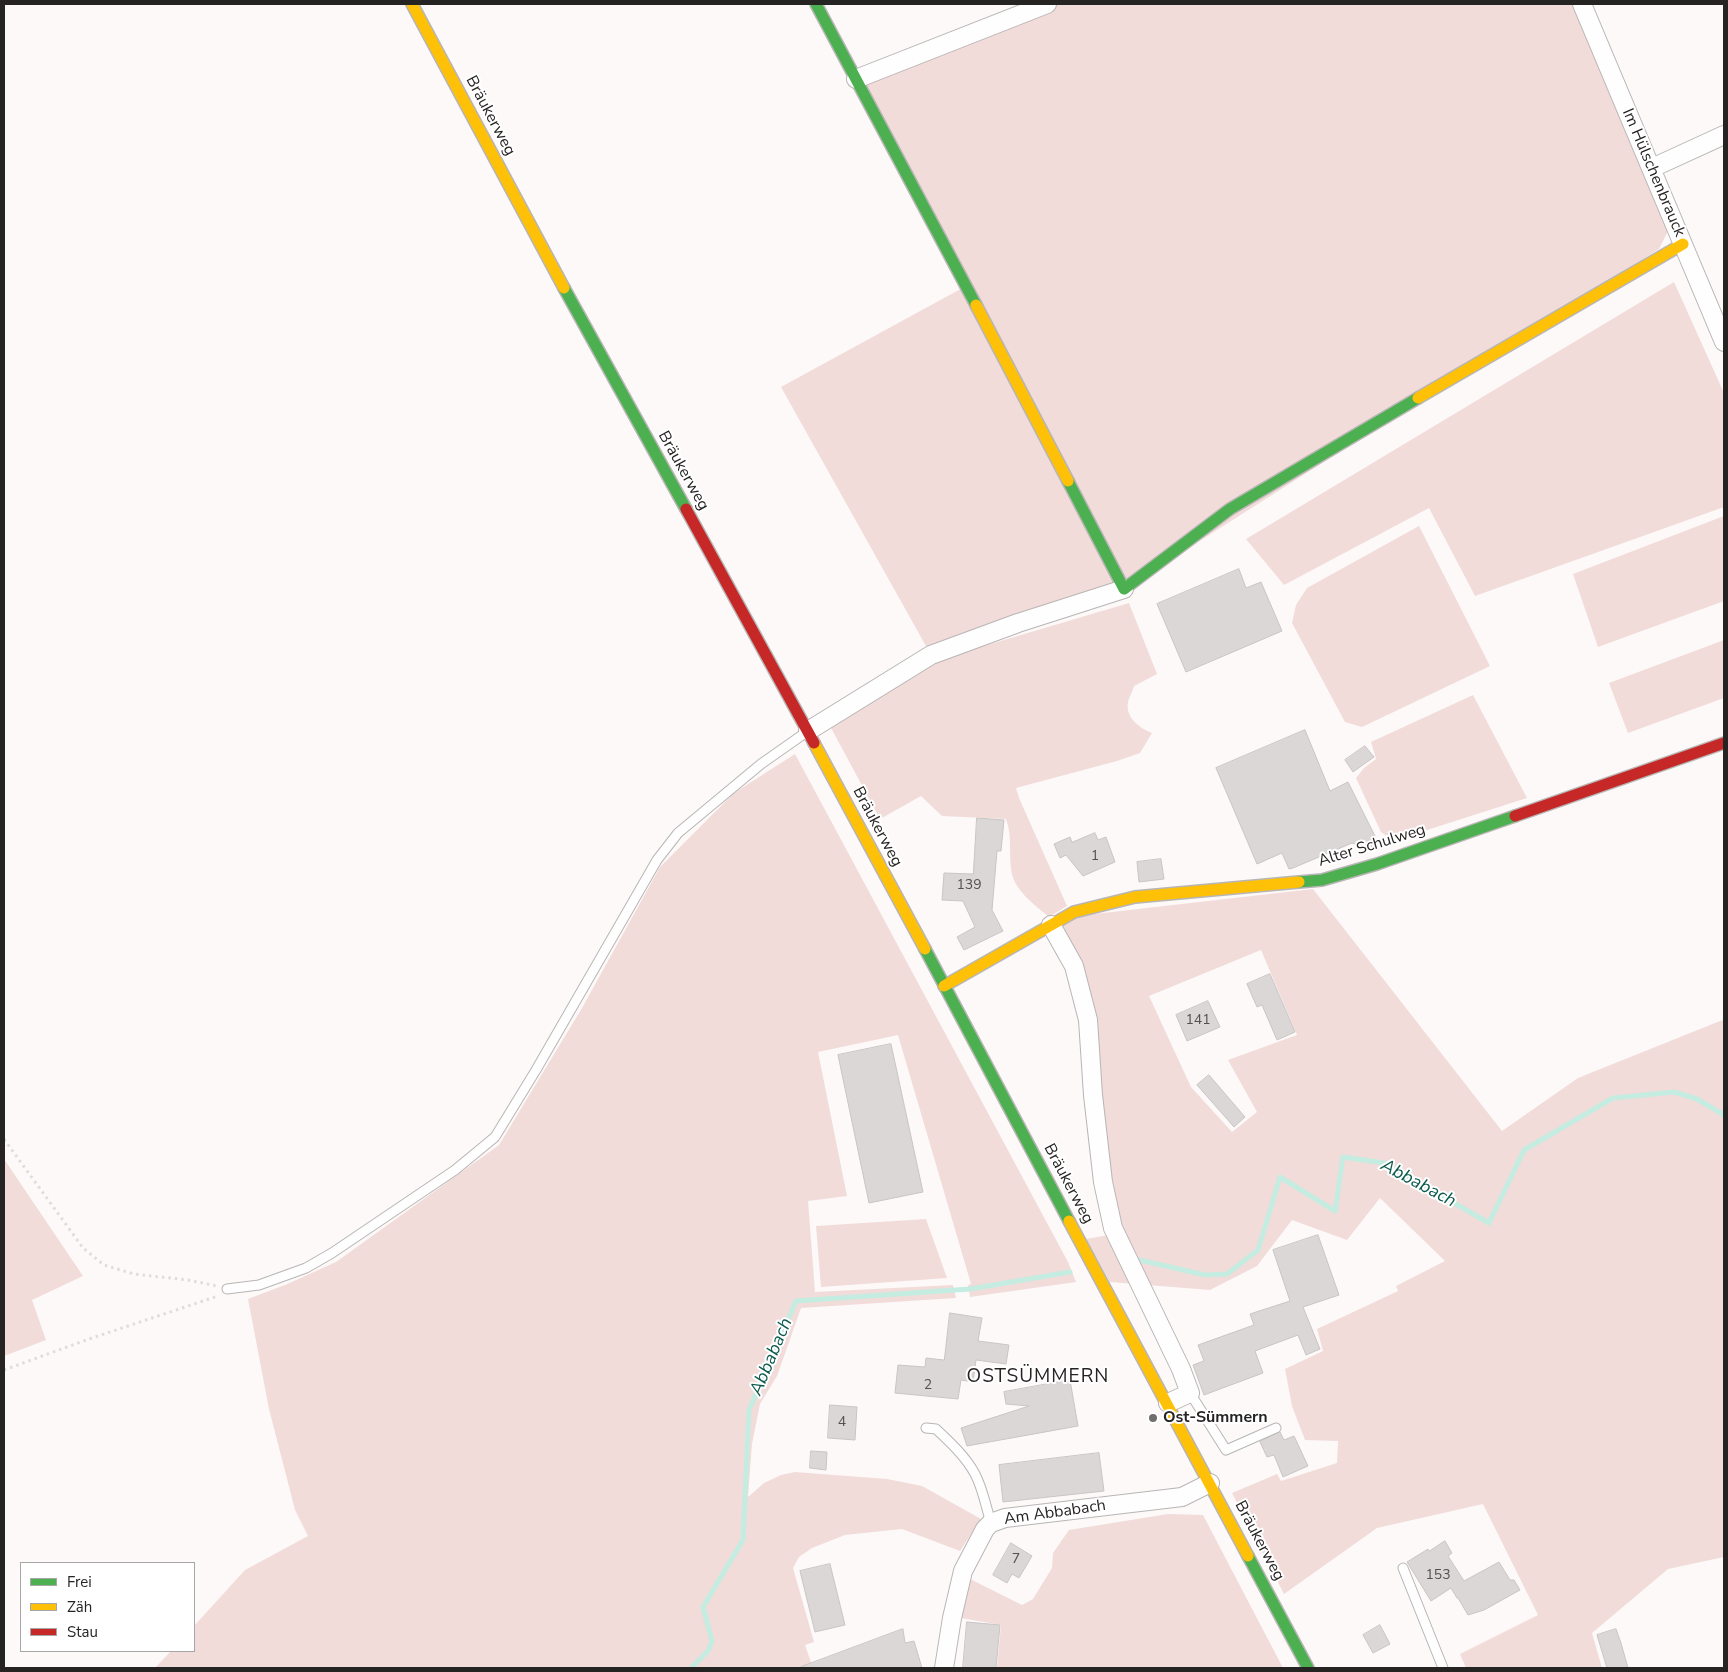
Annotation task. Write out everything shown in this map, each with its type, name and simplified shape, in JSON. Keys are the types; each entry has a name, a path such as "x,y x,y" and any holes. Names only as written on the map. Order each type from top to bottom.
{"street":[{"name":"Bräukerweg","path":"412,4 544,251 808,731 1308,1668"},
{"path":"816,4 1124,589"},
{"path":"856,79 1047,4"},
{"name":"Im Hülschenbrauck","path":"1582,4 1724,342"},
{"path":"1652,168 1724,135"},
{"path":"808,731 931,655 1018,623 1124,589 1230,509 1683,244"},
{"name":"Alter Schulweg","path":"944,986 1074,912 1135,897 1322,880 1377,864 1724,743"},
{"path":"1051,925 1074,966 1088,1020 1093,1095 1103,1182 1113,1228 1181,1369 1190,1393 1168,1403"},
{"name":"Am Abbabach","path":"944,1668 952,1618 963,1571 980,1537 991,1523 1005,1518 1182,1497 1210,1483"}],"lane":[{"path":"227,1289 259,1285 306,1268 332,1253 455,1170 495,1137 536,1070 657,860 678,833 761,764 808,731"},
{"path":"1190,1393 1226,1450 1276,1428"},
{"path":"926,1428 936,1429 956,1449 971,1469 982,1490 991,1523"},
{"path":"1403,1568 1444,1668"}],"path":[{"path":"4,1139 82,1248 104,1265 134,1274 188,1280 227,1289"},
{"path":"4,1370 89,1339 216,1298"}],"shaded area":[{"path":"1047,4 1575,4 1670,227 1659,249 1124,589 931,655 781,387 966,286 856,79"},
{"path":"1674,282 1724,393 1724,507 1475,596 1429,508 1284,585 1246,539"},
{"path":"1724,516 1724,601 1598,647 1573,574"},
{"path":"1419,526 1490,666 1362,727 1345,722 1292,623 1296,605 1307,588"},
{"path":"1129,603 1157,674 1134,686 1128,702 1129,712 1134,721 1152,733 1140,753 1016,788 1067,906 1049,917 1020,890 1011,869 1010,837 1006,819 942,816 921,796 880,819 830,726 906,679 950,656"},
{"path":"1724,640 1724,698 1628,733 1609,683"},
{"path":"1473,695 1527,798 1399,839 1391,839 1381,832 1356,778 1364,768 1376,759 1371,742"},
{"path":"795,754 1068,1262 1076,1282 970,1297 968,1285 971,1284 898,1035 818,1052 847,1196 808,1201 815,1292 953,1285 956,1298 801,1308 777,1376 760,1404 752,1444 748,1497 764,1483 781,1475 795,1472 887,1479 922,1486 981,1519 960,1551 902,1529 845,1535 812,1548 799,1557 793,1568 814,1642 805,1645 813,1668 155,1668 170,1652 195,1652 195,1625 245,1570 308,1536 295,1510 269,1409 248,1299 336,1262 499,1145 582,1008 660,867 734,793"},
{"path":"1313,889 1502,1131 1578,1078 1724,1020 1724,1557 1668,1569 1592,1633 1602,1668 1466,1668 1460,1654 1538,1615 1483,1504 1377,1528 1284,1594 1232,1493 1277,1474 1281,1481 1337,1463 1338,1441 1305,1440 1292,1406 1285,1369 1323,1351 1317,1329 1398,1291 1396,1286 1445,1261 1380,1198 1347,1240 1292,1220 1257,1266 1210,1290 1110,1282 1086,1239 1120,1233 1116,1225 1098,1092 1059,926 1077,916","holes":["1261,950 1297,1035 1228,1060 1257,1112 1232,1132 1191,1087 1149,996"]},
{"path":"4,1159 83,1276 32,1300 46,1340 4,1356"},
{"path":"926,1219 947,1278 821,1287 816,1226"},
{"path":"1168,1514 1203,1515 1283,1668 997,1668 1001,1625 961,1618 970,1579 1022,1605 1033,1599 1052,1568 1053,1553 1069,1530"}],"building":[{"path":"1239,569 1246,588 1261,582 1282,631 1186,672 1157,604"},
{"path":"1305,730 1330,791 1348,782 1375,836 1371,849 1352,843 1289,869 1282,853 1257,864 1216,768"},
{"path":"1365,746 1374,757 1353,772 1345,760"},
{"path":"977,818 1004,820 1001,851 997,851 992,910 1003,931 964,950 957,937 975,927 963,901 942,900 944,873 973,874"},
{"path":"1095,833 1098,840 1106,837 1115,862 1083,876 1066,855 1060,858 1054,844 1070,837 1072,842"},
{"path":"1161,859 1164,879 1139,882 1137,862"},
{"path":"1270,974 1295,1032 1277,1040 1262,1005 1257,1007 1247,984"},
{"path":"1208,1001 1220,1027 1187,1041 1176,1015"},
{"path":"891,1044 923,1192 869,1203 838,1055"},
{"path":"1209,1075 1245,1117 1234,1127 1197,1085"},
{"path":"1318,1235 1339,1295 1303,1307 1320,1349 1306,1355 1298,1335 1255,1351 1263,1373 1204,1395 1193,1365 1204,1361 1198,1345 1254,1325 1250,1314 1290,1301 1273,1250"},
{"path":"950,1313 982,1318 978,1341 1009,1345 1006,1364 976,1360 973,1382 961,1380 958,1399 895,1393 898,1365 925,1367 926,1358 944,1360"},
{"path":"1070,1380 1078,1426 967,1446 961,1428 1029,1406 1006,1404 1004,1392"},
{"path":"830,1405 857,1407 855,1440 828,1438"},
{"path":"1280,1432 1284,1440 1294,1436 1308,1466 1283,1477 1274,1455 1267,1457 1260,1442"},
{"path":"811,1451 827,1452 826,1470 810,1468"},
{"path":"1099,1453 1104,1491 1003,1502 999,1465"},
{"path":"1445,1541 1452,1553 1448,1556 1464,1581 1499,1562 1510,1580 1514,1580 1520,1590 1484,1610 1468,1615 1451,1588 1431,1601 1407,1562"},
{"path":"1011,1543 1032,1556 1019,1578 1012,1574 1007,1583 993,1575"},
{"path":"830,1564 845,1625 815,1632 800,1571"},
{"path":"967,1622 1000,1625 996,1668 963,1668"},
{"path":"1380,1625 1390,1644 1373,1653 1363,1635"},
{"path":"903,1629 905,1643 914,1641 922,1668 801,1668 801,1667"},
{"path":"1616,1629 1628,1668 1607,1668 1597,1635"}],"waterway":[{"name":"Abbabach","path":"1135,1259 1205,1275 1227,1274 1258,1250 1280,1177 1335,1211 1343,1157 1384,1163 1489,1223 1524,1150 1613,1098 1674,1092 1697,1099 1724,1115"},
{"name":"Abbabach","path":"691,1668 708,1651 712,1641 703,1607 743,1540 749,1410 796,1301 970,1289 1070,1272"}],"traffic: fast":[{"path":"816,4 976,305"},
{"path":"564,288 686,509"},
{"path":"1068,481 1124,589 1230,509 1418,398"},
{"path":"1299,882 1322,880 1377,864 1515,816"},
{"path":"925,949 1069,1221"},
{"path":"1248,1556 1308,1668"}],"traffic: slow":[{"path":"412,4 564,288"},
{"path":"1418,398 1683,244"},
{"path":"976,305 1068,481"},
{"path":"814,743 925,949"},
{"path":"944,986 1074,912 1135,897 1299,882"},
{"path":"1069,1221 1248,1556"}],"traffic: jam":[{"path":"686,509 814,743"},
{"path":"1515,816 1724,743"}],"place":[{"name":"Ost-Sümmern","path":"1153,1418"}],"district":[{"name":"OSTSÜMMERN","path":"1038,1377"}]}
